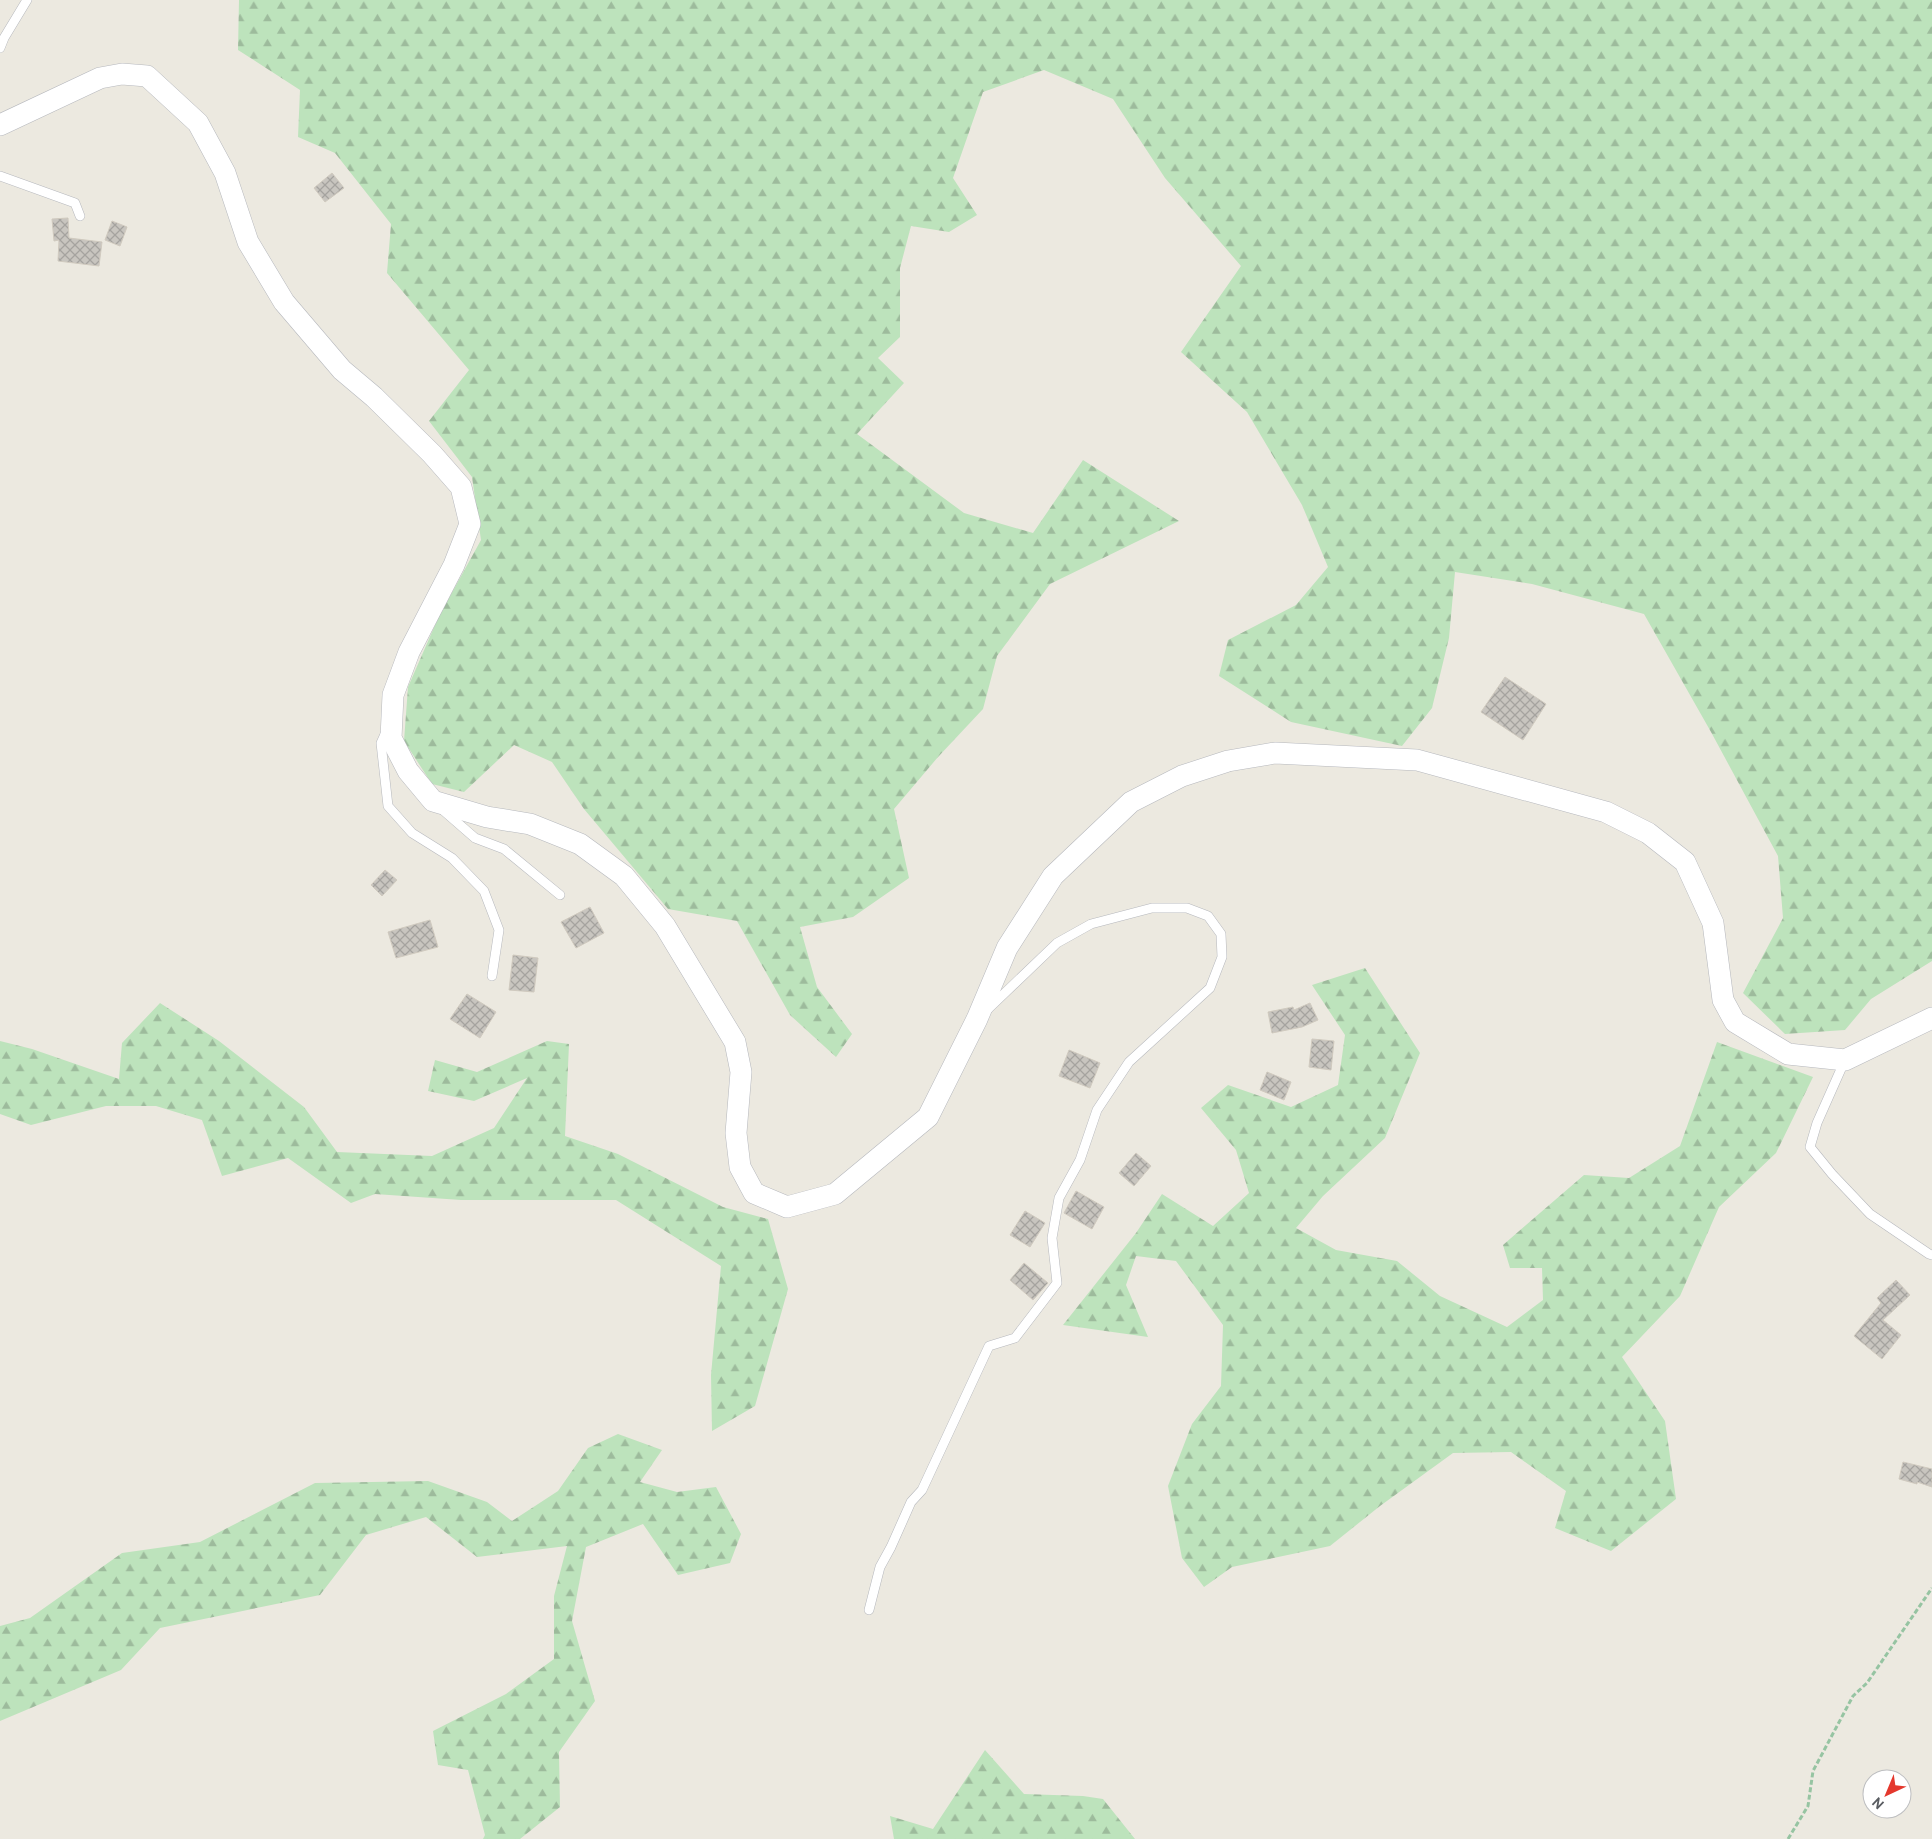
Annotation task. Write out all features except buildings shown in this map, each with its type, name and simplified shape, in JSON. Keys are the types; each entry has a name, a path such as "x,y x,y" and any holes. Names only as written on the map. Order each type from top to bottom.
{"street":[{"path":"0,125 100,78 122,74 147,76 198,123 225,173 248,242 284,302 342,370 374,396 432,454 461,487 470,524 454,565 409,652 394,694 391,738 408,772 433,801 486,817 530,824 580,844 624,876 665,926 735,1042 741,1072 736,1133 740,1167 754,1193 786,1207 835,1194 928,1117 977,1019 1007,948 1053,876 1131,802 1182,776 1228,761 1276,752 1417,760 1606,812 1648,832 1685,862 1713,923 1723,1000 1735,1022 1788,1054 1845,1060 1932,1018"}],"lane":[{"path":"0,48 27,0"},
{"path":"0,176 75,203 80,216"},
{"path":"392,716 381,743 388,806 412,833 452,858 484,891 500,930 492,976"},
{"path":"433,801 475,838 504,849 560,895"},
{"path":"870,1610 880,1567 911,1502 922,1490 989,1346 1015,1338 1057,1283 1052,1238 1059,1198 1080,1160 1097,1110 1129,1062 1210,988 1222,957 1221,934 1208,916 1187,908 1152,908 1091,924 1057,943 977,1019"},
{"path":"1845,1060 1816,1123 1810,1146 1832,1174 1870,1214 1931,1257"}],"path":[{"path":"1788,1839 1808,1806 1813,1771 1853,1696 1867,1683 1932,1588"}],"green space":[{"path":"239,0 1932,0 1932,961 1871,999 1845,1030 1785,1034 1743,993 1783,918 1778,856 1644,614 1532,584 1455,572 1449,638 1432,708 1402,746 1291,722 1219,676 1228,640 1296,605 1328,567 1302,505 1247,412 1181,352 1241,266 1165,178 1113,99 1044,70 983,92 953,178 977,215 949,232 911,226 900,268 900,337 878,358 904,383 857,434 964,513 1033,533 1083,460 1179,521 1050,584 997,656 983,709 938,757 894,809 909,878 853,917 800,927 817,987 852,1034 836,1057 790,1015 737,921 668,909 584,809 552,762 514,745 464,792 432,784 404,741 408,687 439,616 481,540 472,477 429,421 469,370 387,273 391,224 335,153 298,137 300,90 238,50"},
{"path":"1365,968 1420,1053 1385,1138 1323,1196 1296,1228 1336,1250 1397,1261 1440,1296 1507,1327 1543,1300 1542,1268 1510,1268 1503,1245 1584,1175 1629,1178 1680,1146 1717,1042 1813,1077 1776,1153 1719,1207 1680,1296 1622,1357 1665,1421 1676,1499 1611,1551 1555,1528 1566,1491 1511,1452 1453,1453 1380,1506 1330,1546 1232,1567 1204,1587 1182,1558 1168,1486 1192,1424 1221,1386 1223,1325 1176,1261 1136,1256 1126,1285 1148,1337 1063,1325 1136,1233 1162,1194 1213,1226 1249,1193 1236,1150 1201,1108 1228,1085 1291,1107 1338,1085 1345,1035 1312,985"},
{"path":"160,1003 219,1041 304,1107 337,1152 432,1156 494,1128 527,1078 474,1101 428,1091 435,1060 477,1072 547,1041 569,1044 565,1136 618,1154 723,1207 768,1219 788,1289 755,1406 712,1431 711,1375 721,1266 616,1200 461,1200 375,1194 351,1203 288,1158 222,1176 202,1120 156,1106 106,1106 31,1125 0,1114 0,1041 32,1049 119,1079 122,1043"},
{"path":"618,1434 662,1450 640,1482 677,1492 716,1487 741,1534 730,1563 678,1575 643,1524 586,1547 572,1621 595,1701 559,1752 560,1807 520,1839 483,1839 485,1835 468,1770 438,1765 433,1731 506,1694 554,1659 554,1596 567,1546 477,1557 426,1517 366,1535 320,1595 160,1628 121,1670 0,1721 0,1626 30,1618 122,1553 200,1542 315,1483 428,1481 487,1502 512,1521 558,1491 588,1448"},
{"path":"985,1750 1024,1794 1083,1796 1103,1799 1135,1839 894,1839 890,1816 933,1829"}]}
